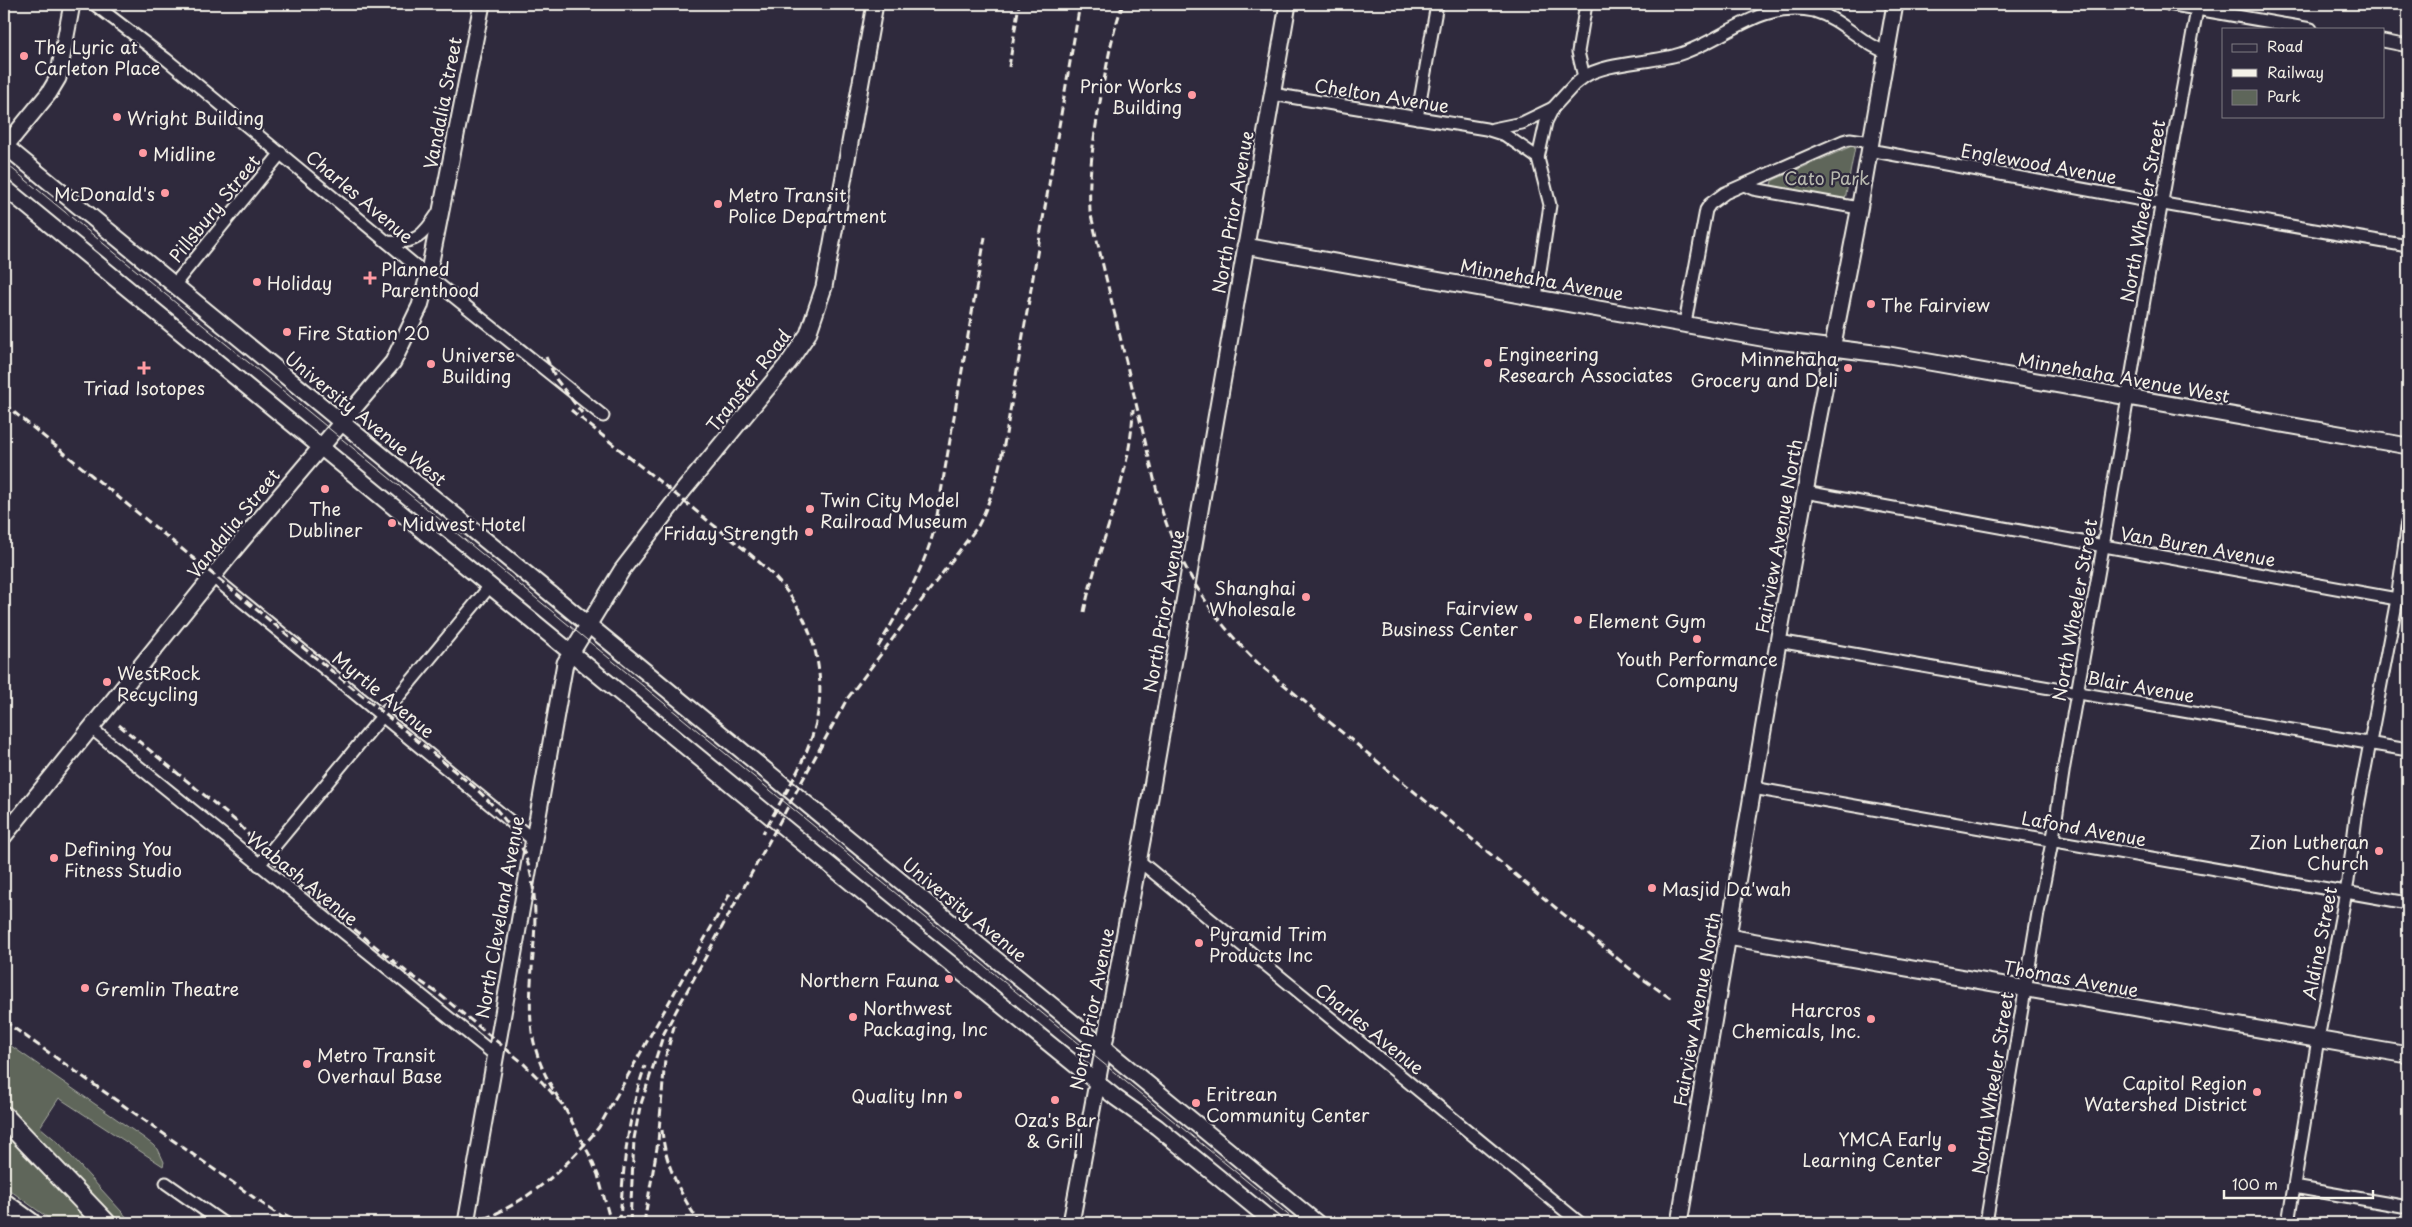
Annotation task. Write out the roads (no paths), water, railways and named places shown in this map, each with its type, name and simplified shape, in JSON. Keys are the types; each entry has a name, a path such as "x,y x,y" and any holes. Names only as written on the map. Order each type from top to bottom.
{"highway":[{"path":"4,1117 105,1223"},
{"path":"4,1204 30,1223"}],"street":[{"path":"4,147 49,93 58,78 72,4"},
{"name":"Charles Avenue","path":"94,4 166,59 428,276 604,416"},
{"name":"Vandalia Street","path":"4,836 213,577 393,362 420,306 428,276 482,4"},
{"name":"Transfer Road","path":"588,624 643,542 789,362 808,334 824,288 875,4"},
{"name":"North Prior Avenue","path":"1071,1223 1137,859 1150,798 1288,4"},
{"path":"1417,118 1437,4"},
{"path":"1584,77 1578,52 1586,4"},
{"name":"Fairview Avenue North","path":"1678,1223 1778,641 1895,4"},
{"path":"2168,4 2197,6 2306,28"},
{"name":"North Wheeler Street","path":"1986,1223 2025,989 2197,6"},
{"path":"1536,297 1550,205 1548,189 1538,158 1546,122 1553,108 1574,84 1584,77 1603,69 1658,60 1698,47 1758,8 1813,11 1846,27 1874,48 1886,52"},
{"path":"2384,41 2408,46"},
{"name":"Chelton Avenue","path":"1272,94 1486,129 1505,135 1538,158"},
{"name":"Chelton Avenue","path":"1486,129 1522,123 1553,108"},
{"name":"Englewood Avenue","path":"1685,323 1706,210 1717,197 1850,139 1870,146 2162,203 2408,246"},
{"name":"University Avenue West","path":"4,147 588,624"},
{"name":"Pillsbury Street","path":"174,285 281,153"},
{"path":"1744,185 1859,208"},
{"path":"4,187 570,653 1097,1083 1151,1122 1274,1223"},
{"name":"Vandalia Street","path":"387,242 415,239 428,228 440,210"},
{"name":"Minnehaha Avenue","path":"1245,246 1778,341 1832,348"},
{"name":"Minnehaha Avenue West","path":"1832,348 1889,355 2408,446"},
{"name":"Van Buren Avenue","path":"1805,492 2403,600"},
{"name":"Aldine Street","path":"2288,1223 2318,1039 2346,892 2356,817 2371,743 2379,689 2403,600 2408,521"},
{"name":"Myrtle Avenue","path":"213,577 532,839"},
{"path":"259,865 490,586"},
{"name":"North Cleveland Avenue","path":"466,1223 562,674 570,653 588,624"},
{"name":"University Avenue","path":"588,624 1317,1223"},
{"name":"Blair Avenue","path":"1778,641 2408,750"},
{"name":"Wabash Avenue","path":"91,728 495,1055"},
{"name":"Lafond Avenue","path":"1753,788 2408,903"},
{"name":"Charles Avenue","path":"1137,859 1580,1223"},
{"name":"Thomas Avenue","path":"1728,937 2408,1055"},
{"path":"166,1183 223,1223"},
{"path":"2294,1187 2408,1207"}],"tram line":[{"path":"4,162 1298,1223"}],"railway":[{"path":"1009,67 1019,4"},
{"path":"630,1223 634,1139 640,1107 664,1033 847,699 978,526 988,504 1006,434 1080,4"},
{"path":"1123,4 1111,44 1097,117 1091,164 1090,211 1161,508 1178,552 1200,593 1213,612 1260,665 1640,977 1673,1000"},
{"path":"878,647 918,574 935,527 985,237"},
{"path":"546,357 556,379 582,413"},
{"path":"4,404 473,786 500,814 522,848 530,870 535,916 530,1009 532,1032 536,1052 543,1070 563,1105"},
{"path":"1084,612 1120,486 1131,435 1133,409"},
{"path":"571,410 742,547 764,567 793,600 806,624 818,664 820,691 816,722 805,755 763,833"},
{"path":"119,725 237,822 277,866 408,973 439,994 522,1062 542,1082 563,1105 589,1154 598,1175 611,1223"},
{"path":"473,1223 510,1206 543,1184 573,1157 599,1127 732,890"},
{"path":"4,1021 290,1223"},
{"path":"644,1223 658,1142 665,1059 675,1023"},
{"path":"620,1223 624,1163 630,1124 645,1066"},
{"path":"662,1130 670,1168 686,1202 700,1223"},
{"path":"285,1215 306,1223"}],"place":[{"name":"The Lyric at Carleton Place","path":"24,56"},
{"name":"Prior Works Building","path":"1192,95"},
{"name":"Wright Building","path":"117,117"},
{"name":"Midline","path":"143,153"},
{"name":"McDonald's","path":"165,193"},
{"name":"Metro Transit Police Department","path":"718,204"},
{"name":"Planned Parenthood","path":"370,278"},
{"name":"Holiday","path":"257,282"},
{"name":"The Fairview","path":"1871,304"},
{"name":"Fire Station 20","path":"287,332"},
{"name":"Engineering Research Associates","path":"1488,363"},
{"name":"Universe Building","path":"431,364"},
{"name":"Triad Isotopes","path":"144,368"},
{"name":"Minnehaha Grocery and Deli","path":"1848,368"},
{"name":"The Dubliner","path":"325,489"},
{"name":"Twin City Model Railroad Museum","path":"810,509"},
{"name":"Midwest Hotel","path":"392,523"},
{"name":"Friday Strength","path":"809,532"},
{"name":"Shanghai Wholesale","path":"1306,597"},
{"name":"Fairview Business Center","path":"1528,617"},
{"name":"Element Gym","path":"1578,620"},
{"name":"Youth Performance Company","path":"1697,639"},
{"name":"WestRock Recycling","path":"107,682"},
{"name":"Zion Lutheran Church","path":"2379,851"},
{"name":"Defining You Fitness Studio","path":"54,858"},
{"name":"Masjid Da'wah","path":"1652,888"},
{"name":"Pyramid Trim Products Inc","path":"1199,943"},
{"name":"Northern Fauna","path":"949,979"},
{"name":"Gremlin Theatre","path":"85,988"},
{"name":"Northwest Packaging, Inc","path":"853,1017"},
{"name":"Harcros Chemicals, Inc.","path":"1871,1019"},
{"name":"Metro Transit Overhaul Base","path":"307,1064"},
{"name":"Capitol Region Watershed District","path":"2257,1092"},
{"name":"Quality Inn","path":"958,1095"},
{"name":"Oza's Bar & Grill","path":"1055,1100"},
{"name":"Eritrean Community Center","path":"1196,1103"},
{"name":"YMCA Early Learning Center","path":"1952,1148"}],"park label":[{"name":"Cato Park","path":"1827,177"}]}
